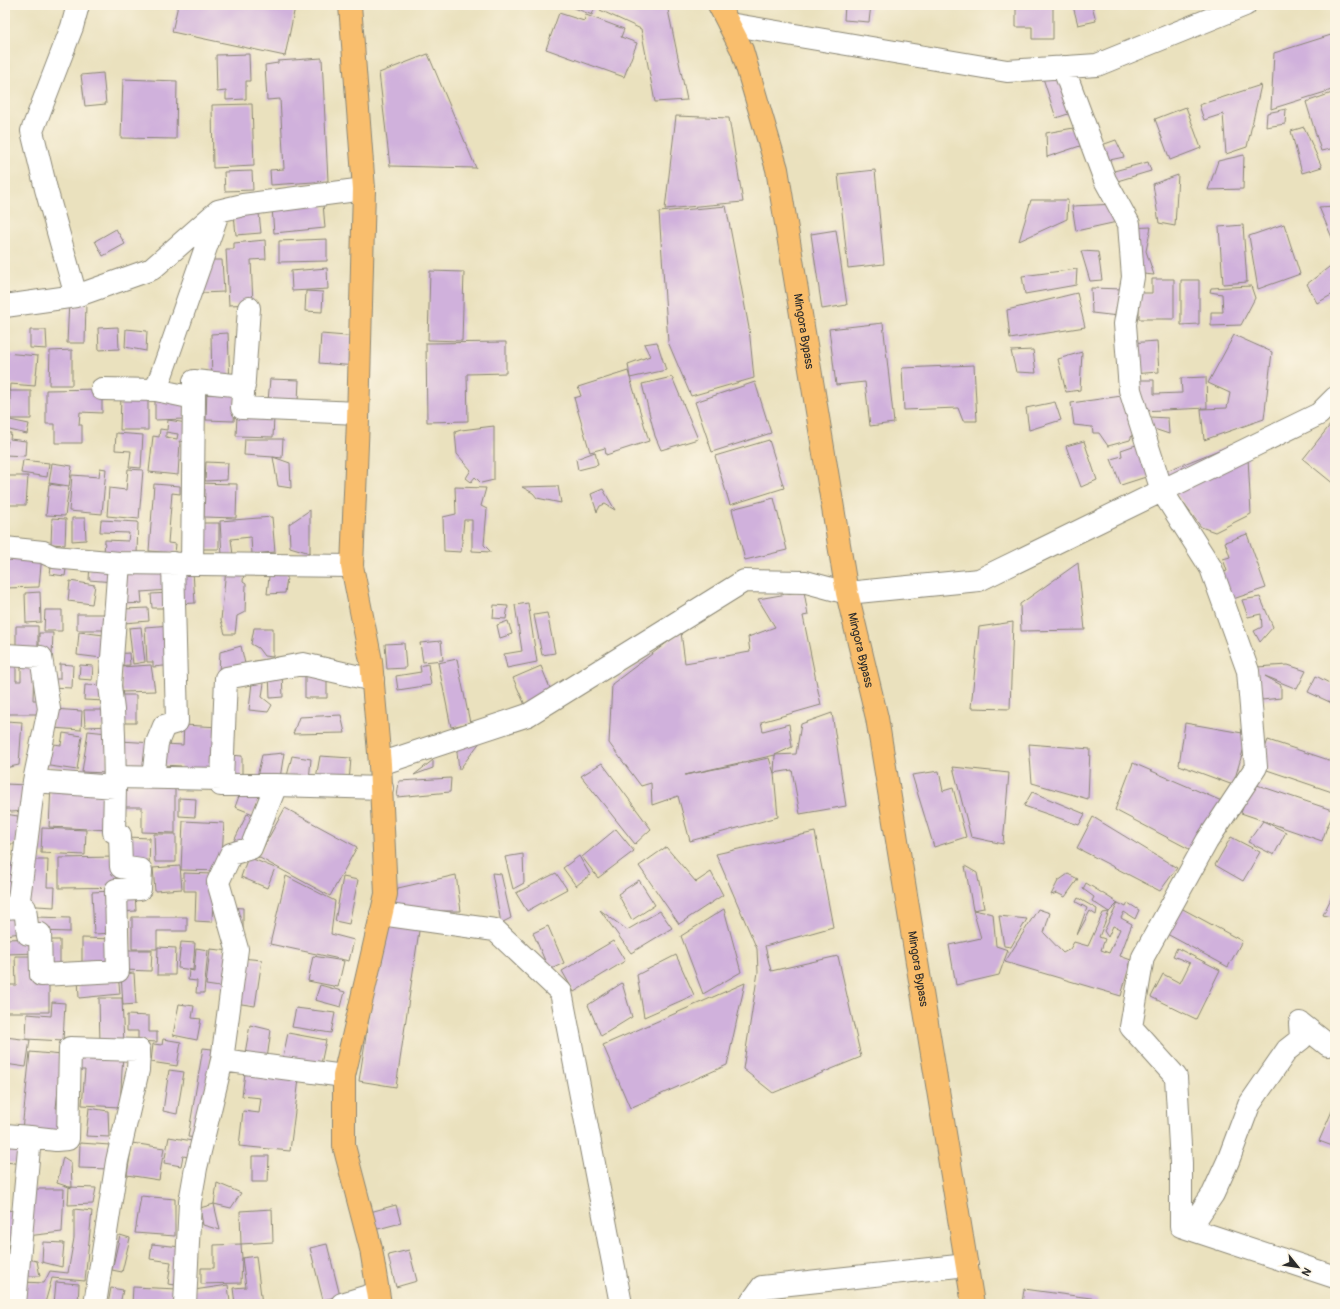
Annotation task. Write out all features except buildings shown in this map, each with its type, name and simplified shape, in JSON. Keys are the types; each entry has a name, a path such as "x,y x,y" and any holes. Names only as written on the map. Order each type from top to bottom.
{"main road":[{"path":"350,5 364,189 352,566 371,661 373,680 382,788 386,894 344,1076 344,1146 371,1249 379,1298"},
{"name":"Mingora Bypass","path":"719,5 742,50 777,169 847,593 877,718 973,1304"}],"street":[{"path":"76,296 46,189 32,131 72,27 78,5"},
{"path":"729,24 1007,70 1097,65 1245,5"},
{"path":"1063,67 1105,180 1130,224 1133,277 1125,324 1130,390 1162,491 1211,568 1248,671 1256,767 1207,840 1143,957 1131,1027 1176,1076 1182,1163 1181,1226 1335,1277"},
{"path":"5,306 76,296 152,269 218,211 243,205 364,189"},
{"path":"156,390 218,211"},
{"path":"249,308 242,408 358,413"},
{"path":"153,778 156,743 164,726 177,722 182,564 194,381 244,386"},
{"path":"102,389 156,390 194,398"},
{"path":"380,764 528,715 744,581 806,582 847,593 979,580 1320,414 1335,398"},
{"path":"5,548 43,552 54,557 119,563 352,566"},
{"path":"5,655 41,657 49,709 11,907 24,908 28,934 40,934 41,975 118,971 116,890 140,889 140,870 121,868 120,835 114,832 115,782 113,710 110,686 119,563"},
{"path":"373,680 303,664 226,678 221,785 382,788"},
{"path":"34,781 115,782 153,778 222,779"},
{"path":"185,1304 190,1202 196,1168 222,1060 237,949 218,882 231,854 251,848 276,785"},
{"path":"381,914 495,930 561,992 621,1304"},
{"path":"1194,1222 1213,1194 1228,1161 1249,1105 1287,1050 1302,1039 1300,1023 1328,1045"},
{"path":"5,1135 56,1140 68,1139 70,1048 139,1050 138,1070 117,1161 95,1304"},
{"path":"222,1060 344,1076"},
{"path":"15,1304 30,1137"},
{"path":"750,1304 762,1287 967,1265"},
{"path":"342,1304 379,1298"}]}
